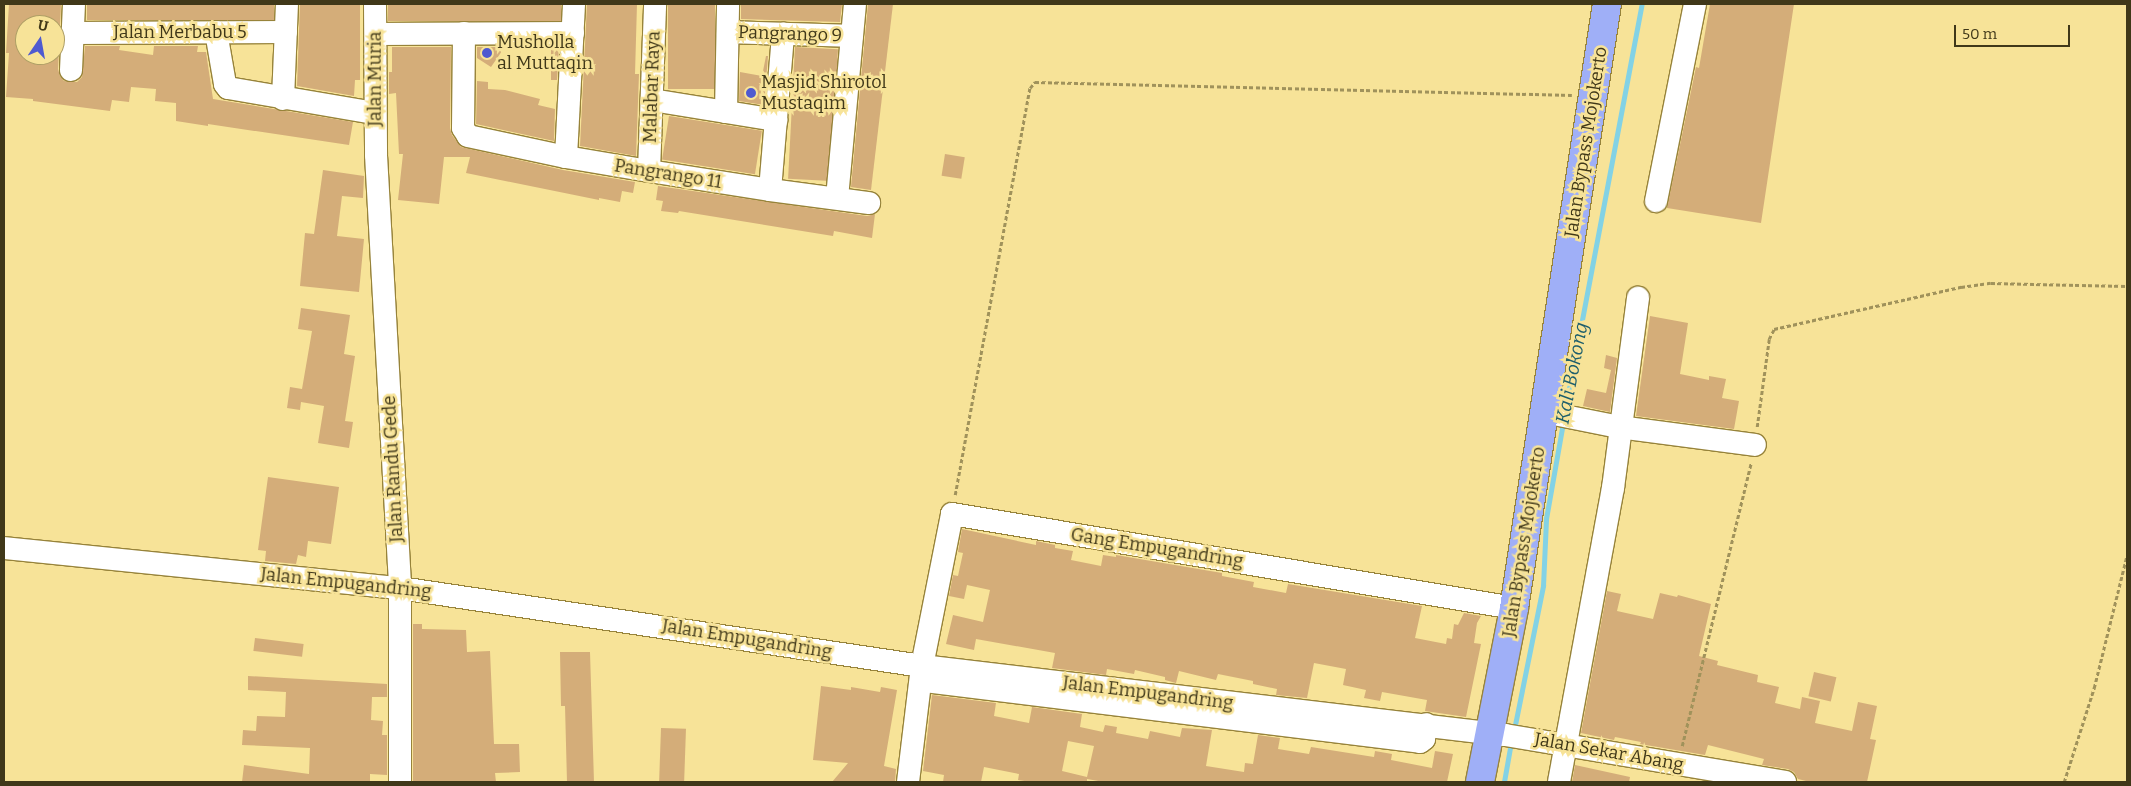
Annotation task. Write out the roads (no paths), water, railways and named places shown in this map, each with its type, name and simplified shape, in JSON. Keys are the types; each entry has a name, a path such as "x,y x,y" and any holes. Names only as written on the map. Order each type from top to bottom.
{"highway":[{"name":"Jalan Bypass Mojokerto","path":"1480,782 1505,735 1514,608 1559,415 1592,96 1607,4"}],"street":[{"path":"71,70 74,4"},
{"path":"283,99 287,4"},
{"name":"Jalan Muria","path":"375,4 376,155"},
{"path":"566,157 574,4"},
{"name":"Malabar Raya","path":"649,171 655,4"},
{"path":"726,112 728,4"},
{"path":"837,198 855,4"},
{"path":"1656,201 1695,4"},
{"name":"Jalan Merbabu 5","path":"74,32 286,32"},
{"path":"216,32 225,84 228,88 283,99 375,113"},
{"name":"Pangrango 9","path":"728,32 852,36"},
{"name":"Pangrango 11","path":"464,33 463,128 468,136 566,157 649,171 870,203"},
{"path":"376,34 573,33"},
{"path":"770,190 783,34"},
{"path":"652,100 776,120"},
{"name":"Jalan Randu Gede","path":"376,155 400,596 400,782"},
{"path":"1559,782 1612,488 1638,298"},
{"path":"1559,415 1620,427 1755,445"},
{"name":"Gang Empugandring","path":"921,674 952,514 1514,608"},
{"name":"Jalan Empugandring","path":"4,548 400,596 921,674 1064,692 1207,709 1425,731 1505,735"},
{"path":"908,782 921,674"},
{"name":"Jalan Sekar Abang","path":"1505,735 1566,750 1678,764 1785,782"}],"waterway":[{"name":"Kali Bokong","path":"1565,410 1642,4"},
{"name":"Kali Bokong","path":"1514,730 1543,586 1546,519 1563,423"},
{"path":"1504,782 1511,743"}],"place":[{"name":"Musholla al Muttaqin","path":"487,53"},
{"name":"Masjid Shirotol Mustaqim","path":"751,93"}]}
